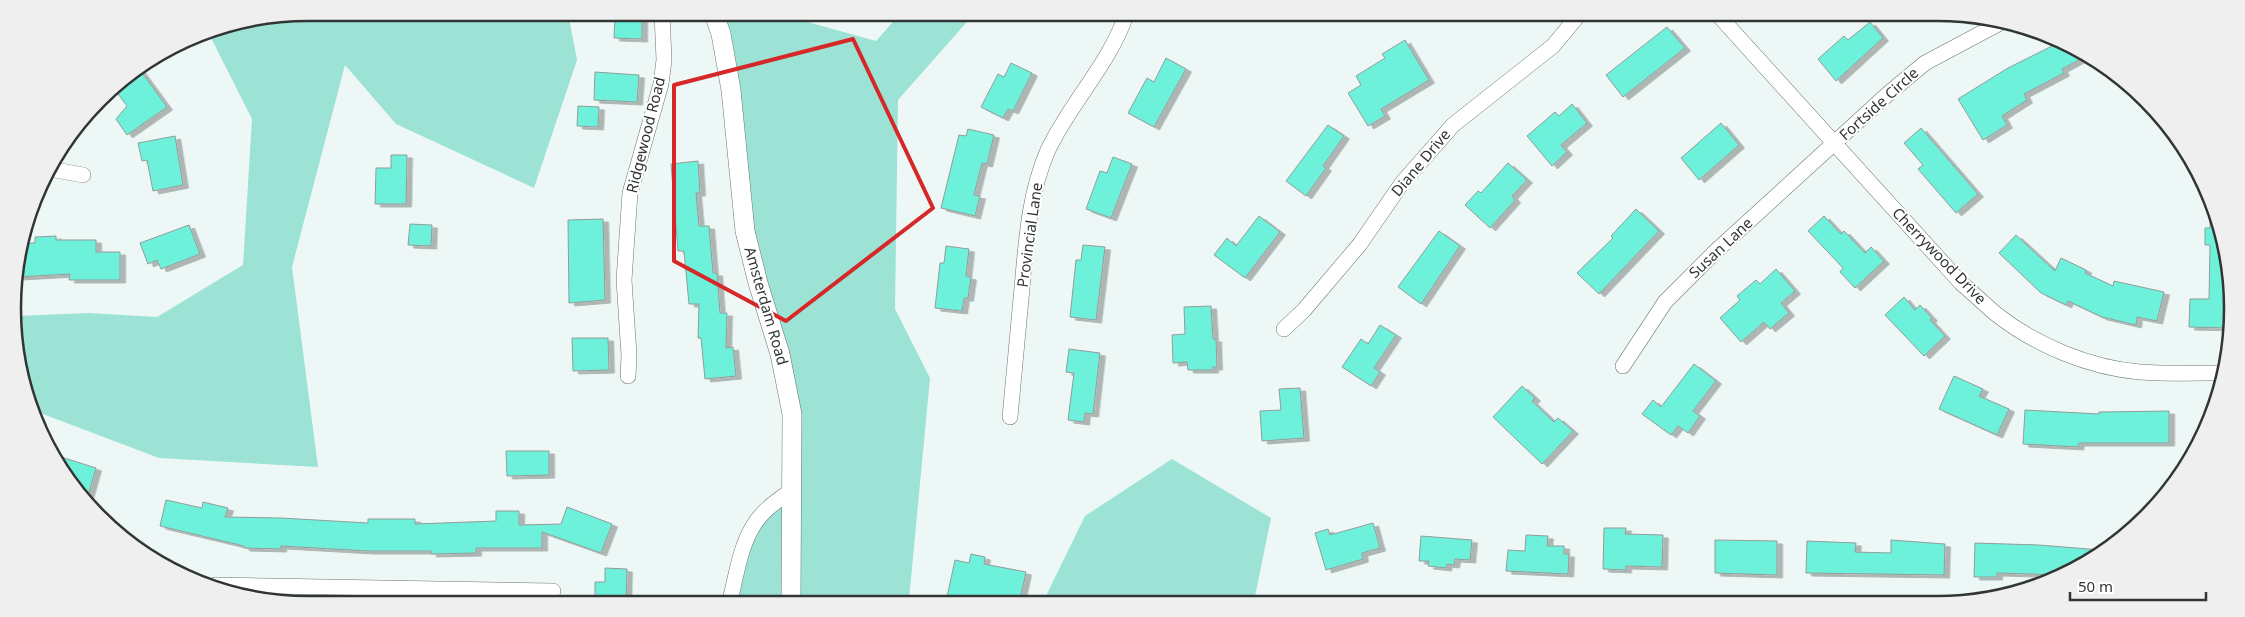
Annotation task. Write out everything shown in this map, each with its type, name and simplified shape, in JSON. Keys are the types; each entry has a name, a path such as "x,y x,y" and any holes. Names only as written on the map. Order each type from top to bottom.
{"street":[{"name":"Ridgewood Road","path":"628,376 629,355 624,280 630,193 661,84 664,60 662,21"},
{"name":"Amsterdam Road","path":"716,21 721,34 731,90 745,231 758,284 776,338 792,414 791,596"},
{"name":"Provincial Lane","path":"1010,417 1027,236 1036,185 1048,151 1061,126 1109,52 1123,21"},
{"name":"Diane Drive","path":"1284,330 1304,310 1347,259 1402,183 1453,125 1534,63 1553,46 1574,21"},
{"name":"Cherrywood Drive","path":"1724,21 1961,283 1996,314 2026,334 2065,353 2110,367 2138,372 2216,373"},
{"name":"Fortside Circle","path":"1835,144 1889,93 1925,63 1993,27"},
{"name":"Susan Lane","path":"1622,366 1665,302 1716,251 1835,144"},
{"path":"57,170 83,175"},
{"path":"731,596 747,536 752,526 768,507 792,490"},
{"path":"231,585 553,591"}],"highlighted area":[{"path":"853,39 933,208 786,321 674,261 674,85"}],"green space":[{"path":"308,21 570,21 577,60 534,188 396,124 345,65 292,267 318,467 159,458 41,413 27,365 21,316 88,313 157,317 243,265 252,119 211,38 252,27"},
{"path":"715,21 804,21 876,41 894,21 968,21 898,100 895,309 930,378 909,596 731,596 747,536 792,490 792,444"},
{"path":"1172,459 1271,518 1255,596 1046,596 1085,516"}],"building":[{"path":"615,21 642,21 642,39 614,38"},
{"path":"1870,22 1883,38 1836,81 1818,59 1844,36 1848,40"},
{"path":"1667,27 1685,48 1623,97 1606,75"},
{"path":"1405,40 1429,80 1381,109 1385,116 1368,126 1348,93 1361,85 1356,76 1385,58 1382,54"},
{"path":"2052,46 2079,60 2062,69 2064,73 2024,94 2027,100 2002,116 2007,125 1983,140 1958,99 2008,68"},
{"path":"1166,58 1186,69 1154,127 1128,113 1147,78 1154,82"},
{"path":"1011,63 1032,73 1013,111 1008,109 1003,118 981,107 998,74 1004,77"},
{"path":"595,72 639,75 637,102 594,100"},
{"path":"143,74 167,107 127,135 116,119 127,106 118,94"},
{"path":"1572,104 1587,123 1561,145 1567,152 1552,166 1527,136 1555,112 1559,116"},
{"path":"578,106 599,107 598,127 577,126"},
{"path":"1721,123 1739,145 1699,180 1681,158"},
{"path":"1328,125 1344,136 1323,166 1326,168 1306,196 1286,181"},
{"path":"1921,128 1978,194 1956,213 1918,169 1923,165 1904,143"},
{"path":"968,129 994,135 987,164 982,163 974,195 980,196 975,216 941,208 959,135 966,136"},
{"path":"175,136 183,185 153,191 147,160 142,161 138,143"},
{"path":"391,155 407,155 406,204 375,204 376,168 391,168"},
{"path":"1113,157 1132,164 1111,218 1086,209 1100,171 1107,173"},
{"path":"698,161 700,193 696,193 699,226 709,226 713,273 717,273 720,313 727,313 726,348 733,347 736,376 705,379 701,338 698,338 699,304 689,304 684,251 678,251 671,164"},
{"path":"1508,163 1527,180 1512,196 1515,200 1490,228 1465,205 1478,191 1481,193"},
{"path":"1636,209 1659,231 1599,294 1577,273 1613,238 1611,236"},
{"path":"1259,216 1280,232 1245,278 1214,255 1227,238 1236,246"},
{"path":"1824,216 1841,234 1844,231 1865,253 1871,247 1884,261 1855,288 1840,272 1843,268 1808,231"},
{"path":"603,219 605,300 569,303 568,220"},
{"path":"2210,220 2221,271 2224,308 2223,328 2189,327 2190,299 2209,299 2210,245 2205,245 2205,228 2210,228"},
{"path":"410,224 432,225 431,246 408,245"},
{"path":"189,225 200,254 161,269 157,260 148,264 140,243"},
{"path":"1439,231 1460,246 1421,304 1398,287"},
{"path":"2016,235 2055,271 2061,258 2086,270 2085,273 2113,286 2114,281 2164,292 2157,321 2137,317 2136,325 2102,317 2068,301 2066,305 2041,293 1999,253"},
{"path":"56,236 56,240 96,240 96,252 120,252 120,280 69,280 70,274 23,277 29,243 35,243 35,237"},
{"path":"1083,245 1105,247 1096,320 1070,317 1076,260 1081,260"},
{"path":"946,246 969,249 966,276 971,277 968,298 964,298 962,311 935,308 940,263 944,263"},
{"path":"1776,269 1795,291 1781,303 1789,313 1770,329 1764,322 1741,342 1720,318 1740,300 1737,296 1756,280 1760,284"},
{"path":"1904,297 1915,310 1920,305 1932,318 1930,320 1945,336 1924,356 1885,315"},
{"path":"1211,306 1213,339 1216,339 1217,367 1213,367 1213,370 1188,370 1187,362 1173,363 1172,335 1185,334 1184,307"},
{"path":"1380,325 1396,335 1374,368 1380,372 1371,386 1342,367 1361,339 1368,344"},
{"path":"572,338 608,338 609,370 573,371"},
{"path":"1069,349 1100,353 1093,414 1085,413 1084,422 1068,420 1074,373 1066,372"},
{"path":"1694,364 1716,381 1693,411 1700,416 1688,433 1678,426 1671,435 1642,414 1653,400 1661,407"},
{"path":"1954,376 1983,389 1979,396 2009,409 1997,435 1939,409"},
{"path":"1522,386 1535,398 1532,401 1554,422 1558,418 1573,431 1542,464 1493,417"},
{"path":"1300,388 1304,438 1262,441 1260,411 1281,410 1279,389"},
{"path":"2025,410 2099,414 2099,412 2169,411 2169,443 2079,443 2078,447 2023,444"},
{"path":"506,451 549,451 549,475 507,476"},
{"path":"64,458 96,468 89,493"},
{"path":"166,500 202,508 203,502 228,508 225,517 368,523 368,519 415,519 415,524 496,521 496,511 519,511 519,525 561,524 567,507 612,524 601,553 542,532 542,548 476,548 476,553 431,554 431,551 368,551 281,546 281,549 244,548 244,546 160,526"},
{"path":"1373,523 1380,548 1362,553 1363,559 1326,570 1315,533 1328,529 1330,535"},
{"path":"1604,528 1626,528 1625,534 1663,535 1662,567 1626,566 1626,570 1603,569"},
{"path":"1526,535 1548,536 1547,546 1564,546 1564,554 1569,554 1568,574 1506,571 1508,550 1525,551"},
{"path":"1421,536 1472,540 1470,560 1455,559 1454,565 1447,564 1446,568 1428,566 1429,561 1419,561"},
{"path":"1715,540 1777,541 1777,575 1715,573"},
{"path":"1891,540 1945,544 1944,575 1806,573 1807,541 1856,543 1855,552 1891,553"},
{"path":"1975,543 2092,549 2045,574 1997,573 1997,577 1974,577"},
{"path":"971,554 985,557 984,564 1026,572 1021,596 947,596 955,560 969,563"},
{"path":"605,568 627,569 626,596 595,596 595,582 605,582"}]}
